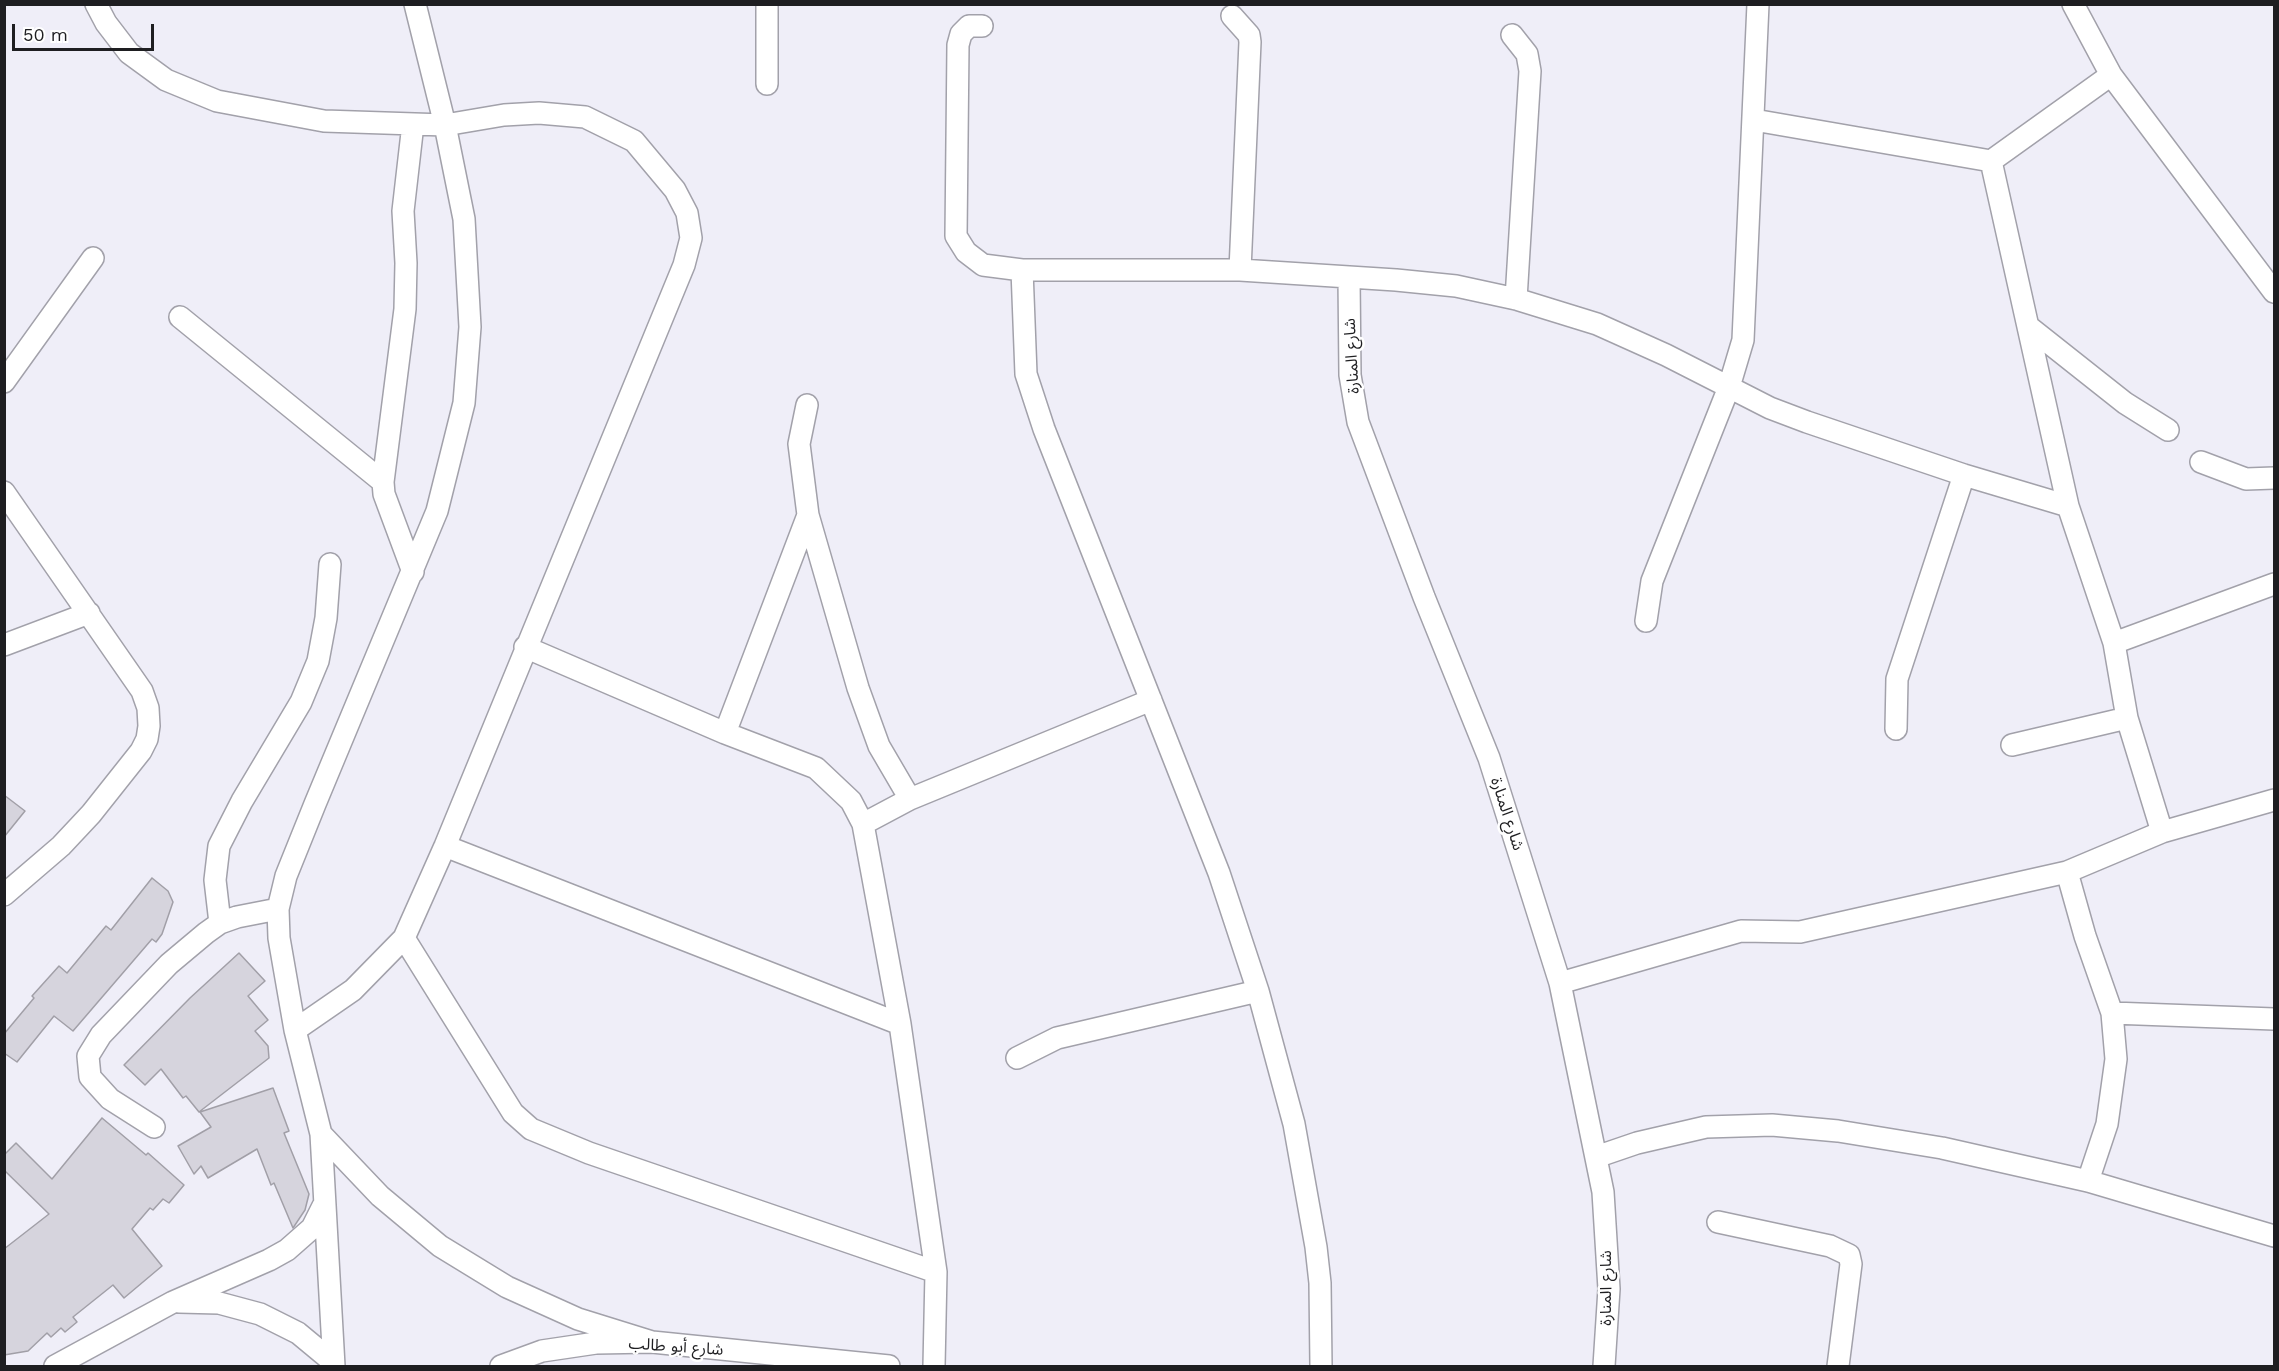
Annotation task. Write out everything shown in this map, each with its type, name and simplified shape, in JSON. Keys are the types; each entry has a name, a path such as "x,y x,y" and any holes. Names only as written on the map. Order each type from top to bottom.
{"street":[{"path":"96,4 106,23 129,53 166,81 217,101 324,121 445,125 504,115 539,113 585,117 634,141 675,190 687,213 691,238 684,265 445,846 404,938 353,990 295,1030"},
{"path":"333,1364 321,1134 295,1030 279,938 278,909 286,876 437,511 451,463 464,403 471,327 464,219 445,125 416,4"},
{"path":"767,4 767,84"},
{"path":"1646,621 1652,581 1729,387 1743,340 1758,4"},
{"path":"2073,4 2111,75 2274,292"},
{"path":"1232,16 1249,35 1250,42 1240,270"},
{"path":"982,26 969,26 962,34 958,45 956,236 966,252 983,265 1022,270 1240,270 1456,286 1516,299 1597,324 1666,355 1770,408 1807,422 1964,475 2068,506"},
{"path":"1512,35 1527,54 1530,71 1516,299"},
{"path":"1754,120 1990,161 2111,75"},
{"path":"413,124 403,211 406,262 405,309 383,482 384,494 413,572"},
{"path":"1990,161 2068,506 2114,643 2127,718 2162,832"},
{"path":"4,382 93,258"},
{"path":"1022,270 1026,374 1044,429 1219,873 1258,992 1294,1124 1313,1227 1320,1283 1321,1366"},
{"name":"شارع المنارة","path":"1349,278 1350,375 1358,422 1424,597 1489,758 1560,983 1603,1192 1609,1289 1604,1366"},
{"path":"180,317 383,482"},
{"path":"2029,327 2125,404 2168,430"},
{"path":"807,405 799,444 808,515 858,688 879,746 910,799"},
{"path":"2201,462 2246,478 2274,478"},
{"path":"1896,729 1897,680 1964,475"},
{"path":"4,492 142,690 148,708 147,739 141,751 91,814 61,846 4,895"},
{"path":"725,733 808,515"},
{"path":"220,923 215,880 219,846 242,801 301,702 318,661 326,618 330,564"},
{"path":"2114,643 2274,584"},
{"path":"4,645 89,613"},
{"path":"525,647 725,733 816,768 851,801 863,824 900,1024 936,1272 934,1366"},
{"path":"863,824 910,799 1151,700"},
{"path":"2012,745 2127,718"},
{"path":"1560,983 1741,931 1800,932 2067,872 2162,832 2274,800"},
{"path":"445,846 900,1024"},
{"path":"2067,872 2085,936 2112,1013 2116,1059 2107,1124 2088,1181"},
{"path":"154,1127 110,1099 90,1077 88,1056 101,1035 169,964 206,933 220,923 237,917 278,909"},
{"path":"404,938 513,1113 531,1129 589,1153 936,1272"},
{"path":"1017,1058 1057,1038 1258,992"},
{"path":"2112,1013 2274,1019"},
{"path":"1596,1157 1637,1143 1696,1129 1737,1125 1772,1125 1838,1131 1942,1148 2088,1181 2274,1236"},
{"path":"321,1134 380,1196 440,1246 507,1287 578,1319 652,1342"},
{"path":"55,1366 173,1302 287,1250 312,1228 324,1206"},
{"path":"1718,1222 1830,1246 1849,1255 1851,1264 1838,1366"},
{"path":"173,1302 219,1303 260,1314 298,1334 333,1364"},
{"name":"شارع أبو طالب","path":"501,1366 542,1351 596,1343 652,1342 889,1366"}],"building":[{"path":"4,795 25,811 4,837"},
{"path":"152,878 168,891 173,902 162,934 156,942 152,939 73,1031 54,1016 17,1062 4,1053 4,1034 34,998 32,996 59,966 67,973 106,926 111,930"},
{"path":"239,953 265,981 248,996 268,1020 255,1031 268,1046 269,1058 199,1112 186,1096 183,1098 161,1069 145,1085 124,1065 190,998"},
{"path":"273,1088 289,1131 284,1133 309,1194 305,1210 293,1228 274,1183 271,1185 257,1149 208,1178 201,1166 194,1174 178,1146 211,1127 200,1112"},
{"path":"102,1118 146,1155 148,1153 184,1185 169,1203 163,1199 153,1210 150,1208 132,1229 162,1266 124,1298 113,1285 73,1317 77,1322 65,1332 61,1328 51,1337 47,1333 28,1351 4,1355 4,1249 49,1214 4,1170 4,1155 16,1143 52,1179"}]}
